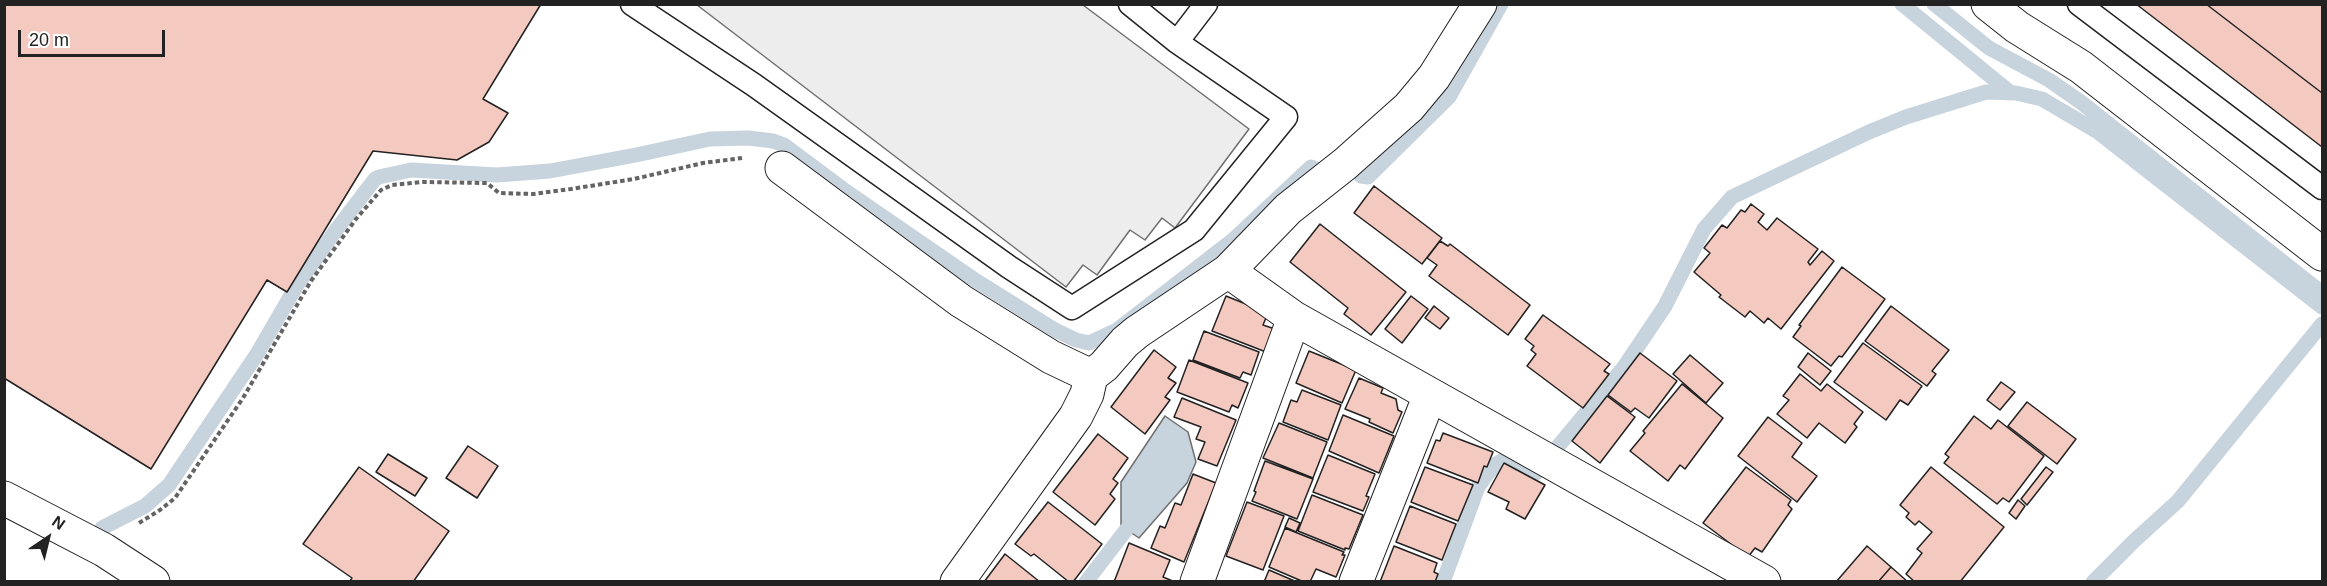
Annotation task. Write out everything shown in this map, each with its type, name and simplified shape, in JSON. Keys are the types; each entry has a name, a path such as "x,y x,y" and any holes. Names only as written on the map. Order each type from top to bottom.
{"street":[{"path":"957,582 1076,416 1087,394 1090,376 1104,366 1137,332 1228,271 1288,209 1345,164 1409,107 1434,77 1480,4"},
{"path":"1988,4 2017,27 2080,68 2322,254"},
{"path":"782,168 961,301 1051,357 1090,376"},
{"path":"1228,271 1294,318 1764,582"},
{"path":"1197,582 1294,318"},
{"path":"1356,582 1430,395"},
{"path":"4,498 96,546 153,582"}],"lane":[{"path":"632,4 754,85 1009,267 1072,308 1194,230 1286,117 1177,42 1130,4"},
{"path":"1177,42 1206,4"},
{"path":"2079,4 2322,188"}],"path":[{"path":"96,546 160,510 175,498 243,398 311,281 356,219 381,190 392,185 412,183 487,183 499,193 533,194 634,178 727,159 753,159 782,168"}],"shaded area":[{"path":"697,5 1083,5 1249,129 1175,228 1162,218 1145,240 1130,230 1097,275 1083,265 1066,287"},
{"path":"1165,416 1188,432 1196,462 1187,483 1139,538 1121,526 1121,482"}],"building":[{"path":"4,4 541,4 483,99 508,113 489,142 457,160 373,151 287,292 267,280 151,469 4,378"},
{"path":"2136,4 2206,4 2322,93 2322,147"},
{"path":"2206,4 2322,4 2322,93"},
{"path":"1374,186 1442,238 1422,264 1354,213"},
{"path":"1751,204 1764,214 1758,222 1767,230 1777,218 1818,249 1808,262 1810,265 1822,251 1834,261 1781,329 1768,318 1764,323 1750,311 1745,317 1719,297 1721,295 1694,272 1710,253 1704,248 1722,225 1727,228 1741,210 1745,212"},
{"path":"1320,224 1406,292 1371,335 1344,314 1348,308 1290,262"},
{"path":"1440,241 1448,246 1450,244 1530,305 1508,335 1429,276 1437,265 1427,258"},
{"path":"1842,267 1885,299 1842,357 1839,356 1831,366 1793,337 1801,326 1799,325"},
{"path":"1226,296 1268,313 1263,325 1275,329 1266,352 1212,331"},
{"path":"1411,296 1428,309 1402,343 1385,329"},
{"path":"1434,306 1449,318 1440,329 1425,318"},
{"path":"1891,306 1949,350 1932,371 1936,374 1927,386 1865,341"},
{"path":"1543,315 1610,364 1604,371 1609,374 1583,408 1527,366 1536,354 1531,350 1534,346 1525,339"},
{"path":"1204,331 1259,352 1251,375 1243,372 1240,378 1193,360"},
{"path":"1863,343 1922,386 1908,405 1900,400 1886,420 1834,382"},
{"path":"1154,350 1176,367 1168,378 1176,383 1165,397 1170,400 1145,434 1111,407"},
{"path":"1309,351 1356,370 1342,403 1296,383"},
{"path":"1640,353 1677,381 1649,418 1635,408 1631,412 1608,395"},
{"path":"1808,353 1831,371 1820,385 1798,367"},
{"path":"1690,355 1723,383 1706,403 1673,374"},
{"path":"1189,360 1248,383 1238,408 1232,405 1229,412 1177,392"},
{"path":"1800,374 1821,391 1827,384 1863,412 1854,424 1857,427 1845,443 1819,423 1807,438 1777,414 1789,400 1783,396"},
{"path":"1359,378 1383,388 1381,393 1396,399 1398,410 1402,412 1393,433 1369,422 1370,419 1345,409"},
{"path":"2001,382 2015,392 2000,410 1987,400"},
{"path":"1682,384 1723,418 1685,469 1680,465 1668,481 1630,451 1645,433 1643,431"},
{"path":"1302,390 1341,405 1328,440 1283,422 1291,400 1297,402"},
{"path":"1607,396 1635,417 1600,463 1572,441"},
{"path":"1182,398 1236,420 1217,466 1198,459 1205,442 1196,439 1201,427 1174,417"},
{"path":"2027,402 2076,439 2057,464 2008,426"},
{"path":"1343,415 1394,436 1379,473 1329,451"},
{"path":"1974,416 1991,429 1998,420 2044,456 2009,502 2003,498 1997,504 1944,463 1949,457 1945,454"},
{"path":"1768,417 1802,443 1792,457 1817,476 1797,502 1738,456"},
{"path":"1279,423 1327,442 1313,478 1263,458"},
{"path":"1443,433 1493,452 1487,467 1484,466 1478,483 1427,463 1436,440 1440,441"},
{"path":"1098,434 1128,458 1113,479 1118,483 1110,494 1115,499 1095,525 1053,492"},
{"path":"468,446 498,466 477,498 446,478"},
{"path":"388,454 427,478 415,496 376,472"},
{"path":"1328,455 1375,474 1363,511 1313,492"},
{"path":"1265,461 1313,479 1297,519 1252,501"},
{"path":"1504,463 1545,485 1525,519 1506,509 1509,502 1488,492"},
{"path":"359,467 449,531 413,582 349,582 352,578 303,544"},
{"path":"1425,467 1473,485 1458,521 1411,502"},
{"path":"1746,467 1791,500 1788,505 1792,509 1762,552 1755,548 1748,557 1703,523"},
{"path":"1931,467 2004,527 1960,582 1915,582 1906,574 1922,553 1917,549 1932,532 1919,521 1915,525 1906,517 1909,513 1900,505"},
{"path":"2046,467 2053,472 2027,505 2021,499"},
{"path":"1193,474 1216,483 1184,562 1151,548 1160,526 1165,528 1175,503 1181,505"},
{"path":"1312,495 1363,515 1349,549 1345,548 1345,550 1298,531"},
{"path":"2018,500 2025,506 2016,519 2009,513"},
{"path":"1048,502 1102,544 1073,582 1069,582 1034,554 1031,556 1015,544"},
{"path":"1247,502 1284,516 1263,570 1226,556"},
{"path":"1410,506 1456,524 1442,560 1396,542"},
{"path":"1289,518 1300,523 1296,532 1285,527"},
{"path":"1285,528 1344,552 1342,555 1345,555 1336,577 1316,569 1310,582 1304,582 1269,567"},
{"path":"1129,543 1170,560 1163,577 1175,582 1114,582"},
{"path":"1394,546 1437,563 1434,572 1438,574 1435,582 1380,582"},
{"path":"1867,546 1891,567 1878,582 1836,582"},
{"path":"1005,554 1040,582 984,582"},
{"path":"1891,567 1908,582 1878,582"},
{"path":"1269,570 1297,582 1264,582"}],"waterway":[{"path":"1361,176 1368,177 1449,97 1501,4"},
{"path":"1902,4 2011,93"},
{"path":"1934,4 1989,48 2049,80 2082,103 2322,293"},
{"path":"1555,450 1624,367 1665,306 1704,229 1732,197 1869,132 1906,117 1986,92 2016,93 2042,99 2098,132 2322,307"},
{"path":"102,528 145,506 169,485 257,354 297,285 336,230 375,179 379,177 411,170 497,175 550,171 710,139 748,138 773,141 784,145 847,192 972,278 1055,330 1076,340 1089,343 1117,330 1233,240 1311,167 1316,169"},
{"path":"2093,582 2178,501 2322,324"},
{"path":"1443,582 1478,487 1488,473 1496,464 1505,459 1536,473 1540,468"},
{"path":"1086,582 1126,530"}]}
